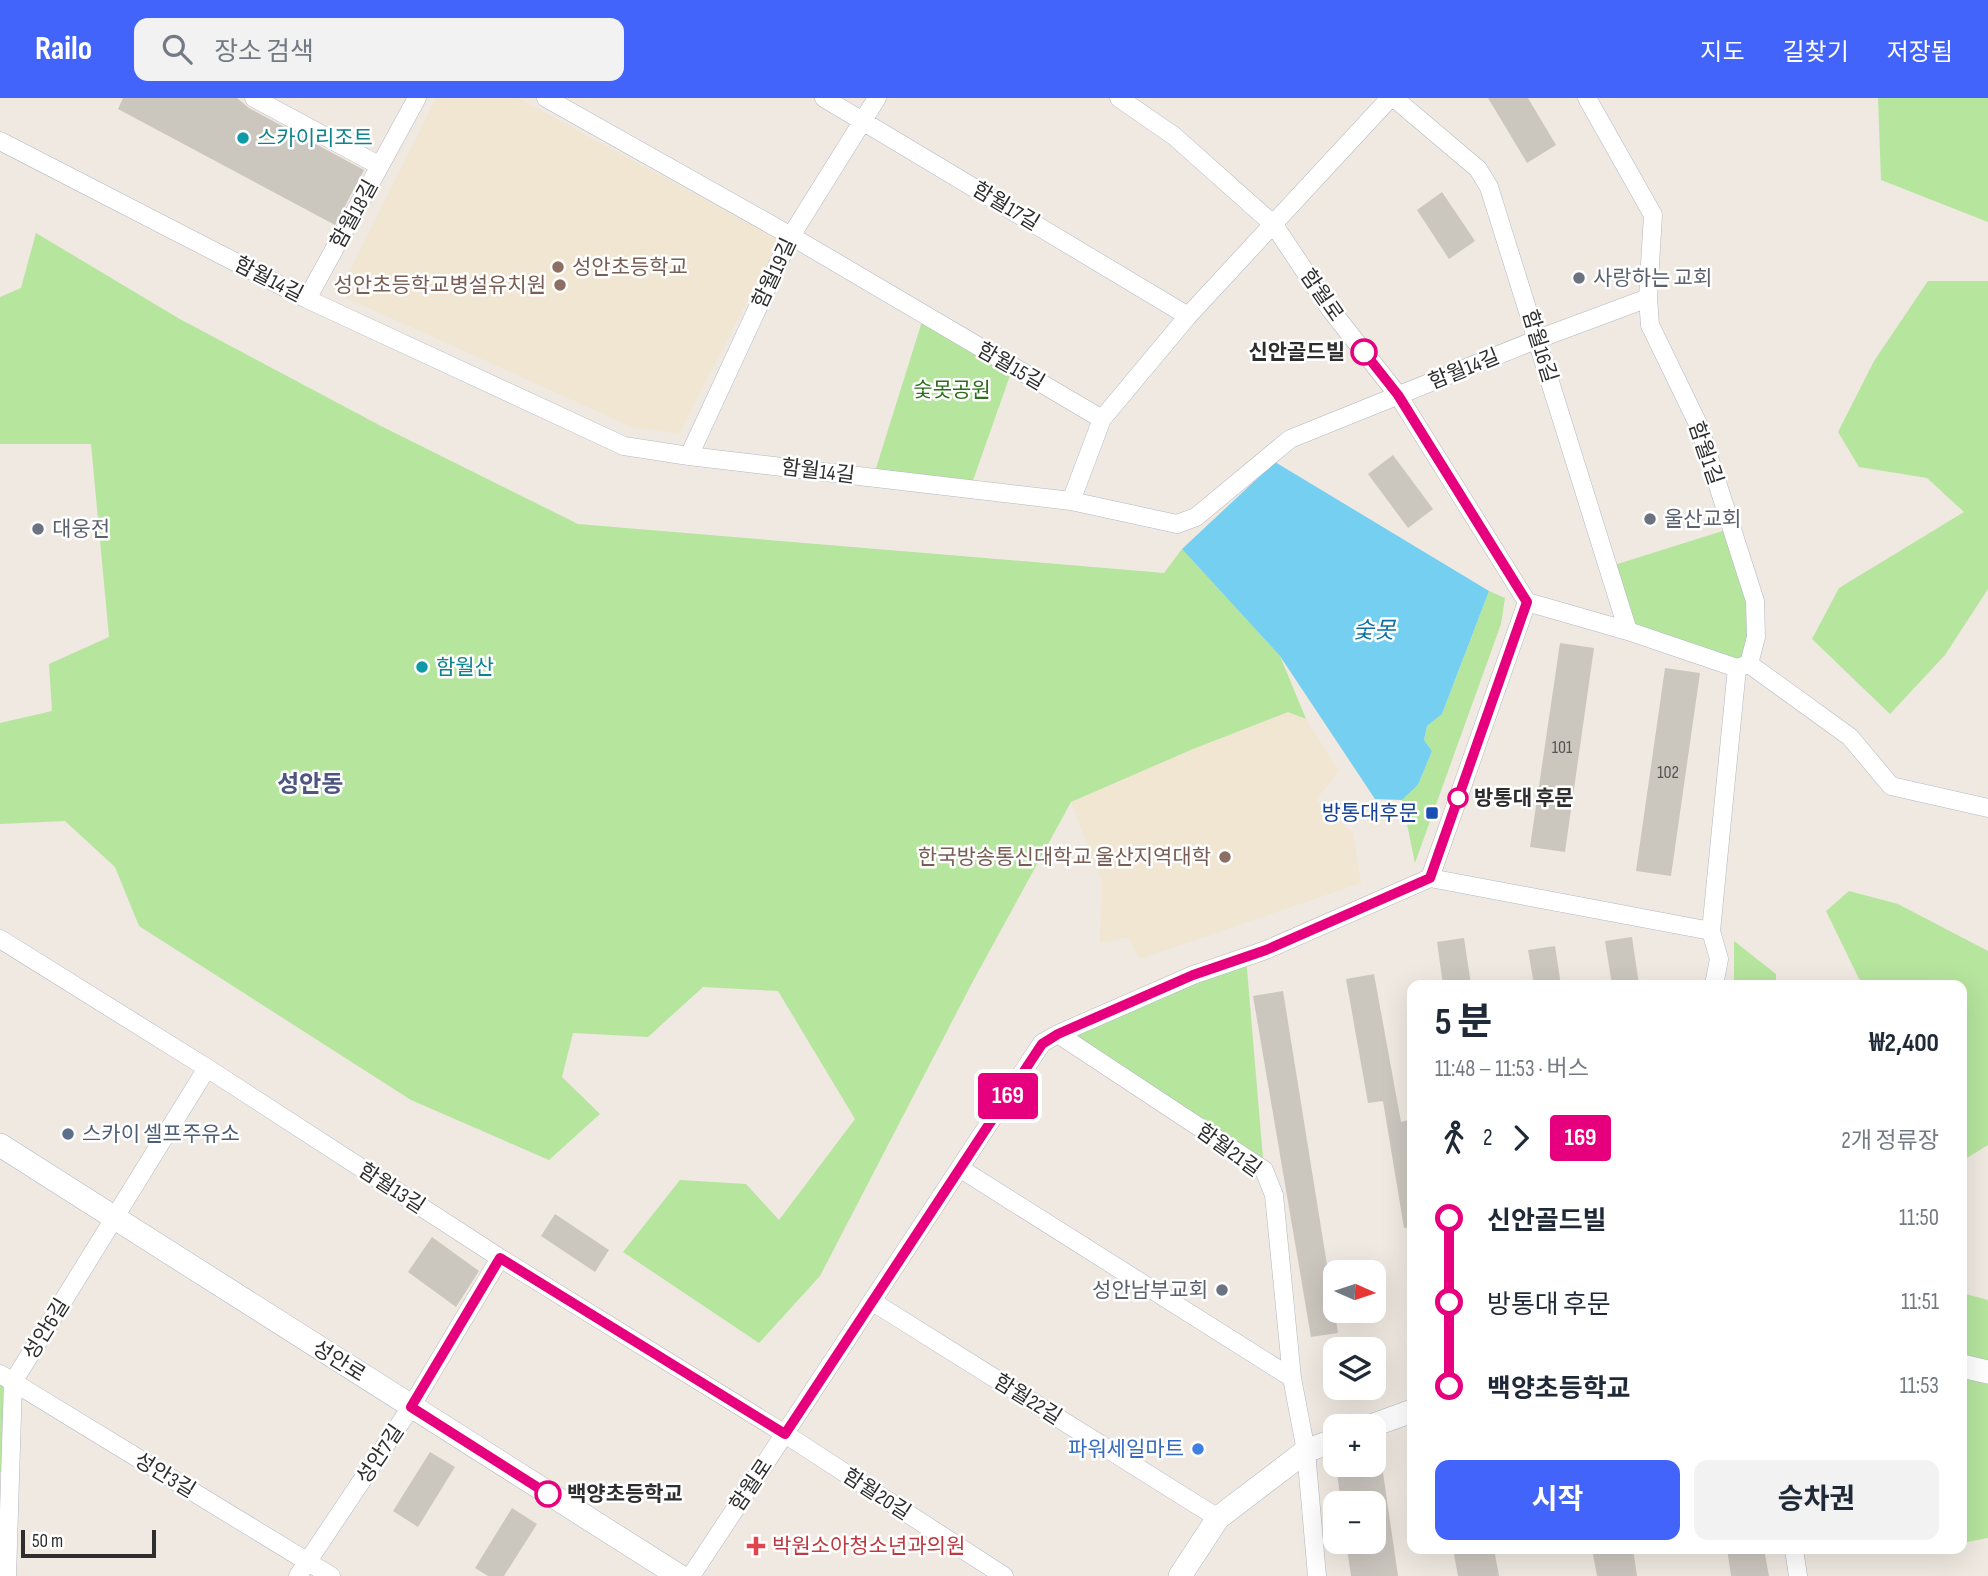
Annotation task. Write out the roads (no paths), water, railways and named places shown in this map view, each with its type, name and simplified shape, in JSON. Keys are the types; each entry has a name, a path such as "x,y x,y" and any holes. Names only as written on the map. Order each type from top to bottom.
{"street":[{"name":"함월18길","path":"254,98 380,166"},
{"name":"함월18길","path":"307,299 417,98"},
{"name":"함월15길","path":"546,98 791,236 1102,419"},
{"name":"함월17길","path":"824,98 1188,316"},
{"name":"함월19길","path":"689,456 791,236 877,98"},
{"name":"함월로","path":"1119,98 1174,136 1274,225 1330,309 1398,395 1527,602"},
{"path":"1071,501 1102,419 1188,316 1392,98"},
{"name":"함월16길","path":"1392,98 1478,169 1489,187 1628,631"},
{"name":"함월1길","path":"1587,98 1653,215 1648,298 1650,326 1699,426 1755,600 1756,637 1743,666 1711,932 1719,959 1715,980"},
{"name":"함월14길","path":"0,141 307,299 624,446 1071,501 1178,524 1196,517 1290,439 1538,339 1648,298"},
{"path":"1711,932 1430,878 1527,602 1743,666 1850,737 1891,786 1988,808"},
{"name":"함월로","path":"691,1576 1042,1044 1058,1034 1193,975 1266,950 1430,878"},
{"name":"함월13길","path":"0,939 207,1068 500,1258 785,1434"},
{"name":"함월21길","path":"1058,1034 1264,1170 1274,1195 1292,1378 1307,1451 1317,1576"},
{"name":"성안6길","path":"7,1576 7,1378 114,1219 207,1068"},
{"name":"성안로","path":"0,1145 679,1576"},
{"path":"961,1169 1292,1378"},
{"name":"성안7길","path":"303,1569 411,1407 500,1258"},
{"name":"함월22길","path":"873,1302 1218,1518"},
{"path":"1967,1367 1988,1372"},
{"name":"성안3길","path":"7,1378 303,1569 331,1576"},
{"path":"1386,1421 1407,1413"},
{"name":"함월20길","path":"785,1434 1004,1576"},
{"path":"1180,1576 1218,1518 1307,1451 1323,1445"},
{"path":"1795,1554 1798,1576"}],"water":[{"name":"숯못","path":"1275,462 1489,591 1442,714 1427,726 1424,740 1432,751 1418,785 1402,800 1375,799 1280,656 1182,549"}],"place":[{"name":"스카이리조트","path":"243,138"},
{"name":"성안초등학교","path":"558,267"},
{"name":"사랑하는 교회","path":"1579,278"},
{"name":"성안초등학교병설유치원","path":"560,285"},
{"name":"신안골드빌","path":"1364,352"},
{"name":"울산교회","path":"1650,519"},
{"name":"대웅전","path":"38,529"},
{"name":"함월산","path":"422,667"},
{"name":"방통대 후문","path":"1458,798"},
{"name":"방통대후문","path":"1432,813"},
{"name":"한국방송통신대학교 울산지역대학","path":"1225,857"},
{"name":"스카이 셀프주유소","path":"68,1134"},
{"name":"성안남부교회","path":"1222,1290"},
{"name":"파워세일마트","path":"1198,1449"},
{"name":"백양초등학교","path":"548,1494"},
{"name":"박원소아청소년과의원","path":"756,1546"}],"district":[{"name":"성안동","path":"310,784"}],"park label":[{"name":"숯못공원","path":"952,390"}]}
